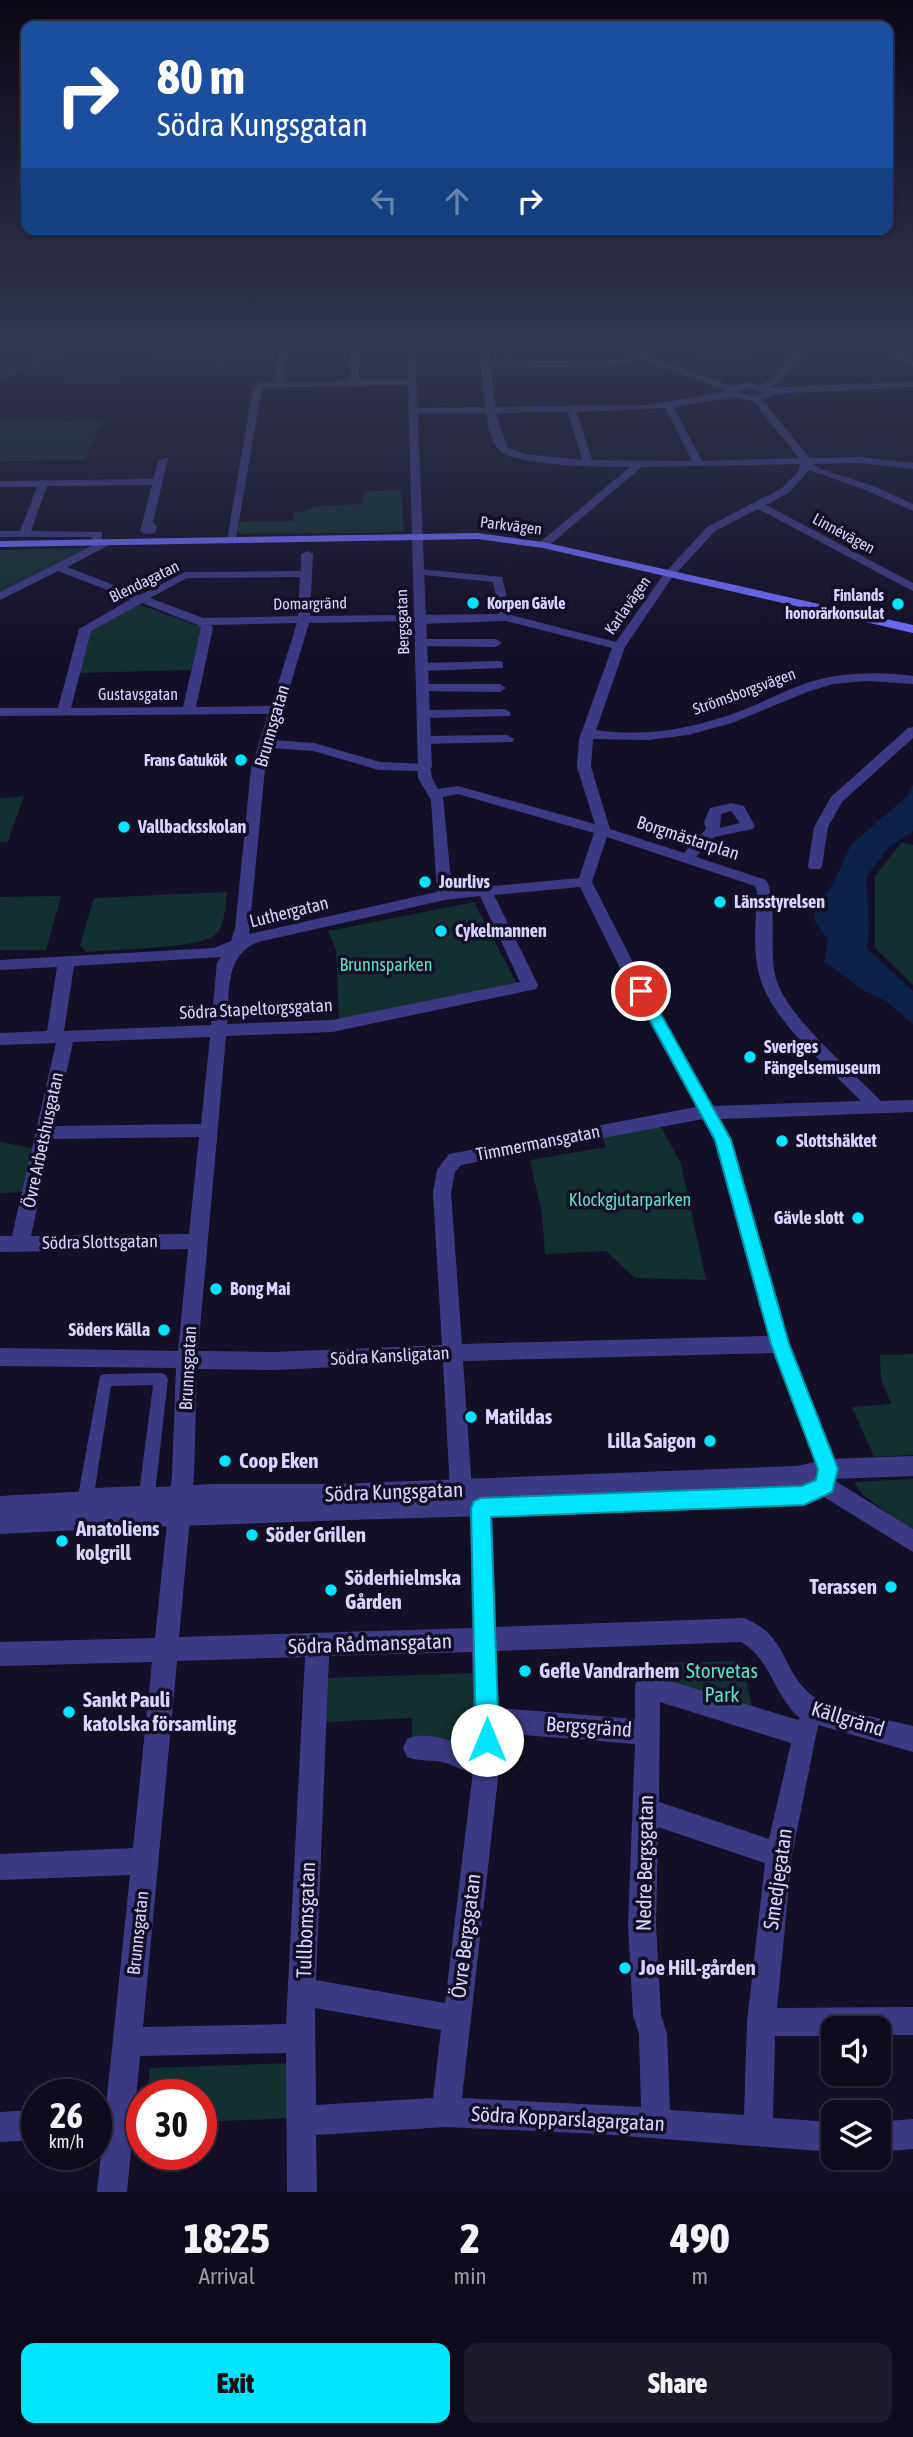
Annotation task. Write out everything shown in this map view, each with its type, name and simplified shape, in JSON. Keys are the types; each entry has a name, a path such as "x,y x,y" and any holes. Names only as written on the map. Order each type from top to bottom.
{"main road":[{"name":"Parkvägen","path":"0,544 231,538 478,536 543,545 913,629"}],"street":[{"path":"231,538 248,446"},
{"name":"Bergsgatan","path":"414,446 425,778 438,800 445,895"},
{"path":"503,446 517,456 587,463 857,460 913,466"},
{"path":"585,446 587,463"},
{"path":"690,446 698,463"},
{"path":"794,446 814,470 872,489 913,508"},
{"path":"147,522 164,460"},
{"name":"Karlavägen","path":"602,831 602,819 584,767 588,733 619,646 670,573 711,529 760,506 796,481 803,473 806,462"},
{"path":"543,545 640,464"},
{"path":"0,484 158,482"},
{"path":"24,534 43,484"},
{"name":"Linnévägen","path":"760,506 913,588"},
{"name":"Parkvägen","path":"0,534 98,534 96,541"},
{"path":"0,597 109,541"},
{"name":"Brunnsgatan","path":"112,2104 127,2042 145,1861 180,1505 187,1359 225,962 237,946 243,929 258,769 304,619 307,554"},
{"path":"57,567 202,622 207,628 189,711"},
{"path":"418,572 498,579 506,617"},
{"name":"Blendagatan","path":"64,711 85,629 186,575 306,573"},
{"name":"Domargränd","path":"202,622 506,617 619,646"},
{"path":"420,643 496,643"},
{"path":"421,667 499,665"},
{"name":"Strömsborgsvägen","path":"588,733 620,739 658,737 728,719 825,682 863,677 913,680"},
{"path":"422,688 500,688"},
{"name":"Gustavsgatan","path":"0,712 275,710"},
{"path":"423,714 505,713"},
{"path":"815,866 821,827 836,800 913,731"},
{"path":"424,740 507,739"},
{"path":"265,743 314,747 379,766 425,767"},
{"path":"434,794 458,790 602,831 585,882 633,978 723,1140 780,1344 826,1477 913,1541"},
{"name":"Borgmästarplan","path":"602,831 761,883 765,892 763,933 768,976 775,999 791,1020 878,1108"},
{"path":"687,858 710,834"},
{"name":"Luthergatan","path":"0,965 216,953 254,938 445,895 585,882"},
{"name":"Södra Stapeltorgsgatan","path":"0,1039 332,1026 530,985 484,890"},
{"name":"Övre Arbetshusgatan","path":"20,1243 44,1133 60,1037 66,963"},
{"name":"Timmermansgatan","path":"461,1489 453,1353 444,1265 442,1181 446,1170 455,1159 666,1118 913,1106"},
{"path":"44,1133 209,1130"},
{"name":"Södra Slottsgatan","path":"0,1244 199,1241"},
{"name":"Södra Kansligatan","path":"0,1357 274,1361 780,1344"},
{"path":"160,1378 147,1493 86,1496 105,1380 160,1378"},
{"name":"Södra Kungsgatan","path":"0,1524 180,1505 461,1489 826,1477 913,1466"},
{"name":"Södra Kungsgatan","path":"0,1506 481,1508 804,1496 826,1477"},
{"name":"Övre Bergsgatan","path":"446,2112 487,1760 481,1508"},
{"name":"Södra Rådmansgatan","path":"0,1654 166,1648 317,1647 744,1630 761,1638 773,1652"},
{"name":"Tullbomsgatan","path":"302,2192 300,2038 317,1647"},
{"name":"Källgränd","path":"773,1652 784,1684 808,1723 913,1739"},
{"name":"Nedre Bergsgatan","path":"656,2124 653,2034 647,2015 642,1925 647,1686 782,1726 808,1723"},
{"name":"Bergsgränd","path":"488,1720 648,1732"},
{"name":"Smedjegatan","path":"758,2133 761,2022 779,1855 808,1723"},
{"path":"416,1748 446,1750 463,1758 487,1760"},
{"path":"645,1810 779,1855"},
{"path":"0,1867 145,1861"},
{"path":"304,1992 457,2019"},
{"path":"761,2022 913,2021"},
{"path":"127,2042 300,2038"},
{"name":"Södra Kopparslagargatan","path":"302,2121 446,2112 821,2136"},
{"path":"0,2127 21,2126"},
{"path":"891,2136 913,2134"},
{"name":"Brunnsgatan","path":"111,2170 112,2192"}],"green space":[{"path":"0,446 90,446 84,460 0,461"},
{"path":"401,490 404,532 239,534 236,522 293,521 294,512 306,511 316,506 363,504 364,491"},
{"path":"86,548 0,592 0,550"},
{"path":"138,604 202,627 191,670 77,673 90,631"},
{"path":"24,796 8,841 0,842 0,799"},
{"path":"902,842 913,845 913,985 875,948 875,876"},
{"path":"227,892 220,928 212,937 202,941 86,952 80,945 94,898"},
{"path":"61,896 46,950 0,950 0,897"},
{"name":"Brunnsparken","path":"474,902 517,984 339,1020 336,950 328,931"},
{"name":"Klockgjutarparken","path":"658,1121 681,1164 706,1280 635,1278 606,1251 545,1254 542,1214 530,1160 606,1147 600,1131"},
{"path":"0,1142 36,1149 29,1192 0,1193"},
{"path":"913,1354 913,1455 874,1457 852,1407 891,1404 881,1379 880,1355"},
{"path":"913,1479 913,1531 863,1495 854,1482"},
{"name":"Storvetas Park","path":"742,1661 754,1715 649,1676 664,1675 663,1663"},
{"path":"477,1673 480,1744 412,1742 412,1718 323,1722 324,1678"},
{"path":"293,2063 291,2118 217,2121 217,2079 149,2079 150,2068"}],"water":[{"path":"913,784 913,831 888,848 866,877 869,926 867,949 913,991 913,1024 886,1001 863,990 824,961 828,940 814,919 816,906 832,886 851,845 907,796"}],"place":[{"name":"Korpen Gävle","path":"473,603"},
{"name":"Finlands honorärkonsulat","path":"898,604"},
{"name":"Frans Gatukök","path":"241,760"},
{"name":"Vallbacksskolan","path":"124,827"},
{"name":"Jourlivs","path":"425,882"},
{"name":"Länsstyrelsen","path":"720,902"},
{"name":"Cykelmannen","path":"441,931"},
{"name":"Sveriges Fängelsemuseum","path":"750,1057"},
{"name":"Slottshäktet","path":"782,1141"},
{"name":"Gävle slott","path":"858,1218"},
{"name":"Bong Mai","path":"216,1289"},
{"name":"Söders Källa","path":"164,1330"},
{"name":"Matildas","path":"471,1417"},
{"name":"Lilla Saigon","path":"710,1441"},
{"name":"Coop Eken","path":"225,1461"},
{"name":"Söder Grillen","path":"252,1535"},
{"name":"Anatoliens kolgrill","path":"62,1541"},
{"name":"Terassen","path":"891,1587"},
{"name":"Söderhielmska Gården","path":"331,1590"},
{"name":"Gefle Vandrarhem","path":"525,1671"},
{"name":"Sankt Pauli katolska församling","path":"69,1712"},
{"name":"Joe Hill-gården","path":"625,1968"}],"route":[{"path":"487,1740 481,1508 804,1496 825,1486 828,1469 780,1344 723,1140 641,991"}]}
